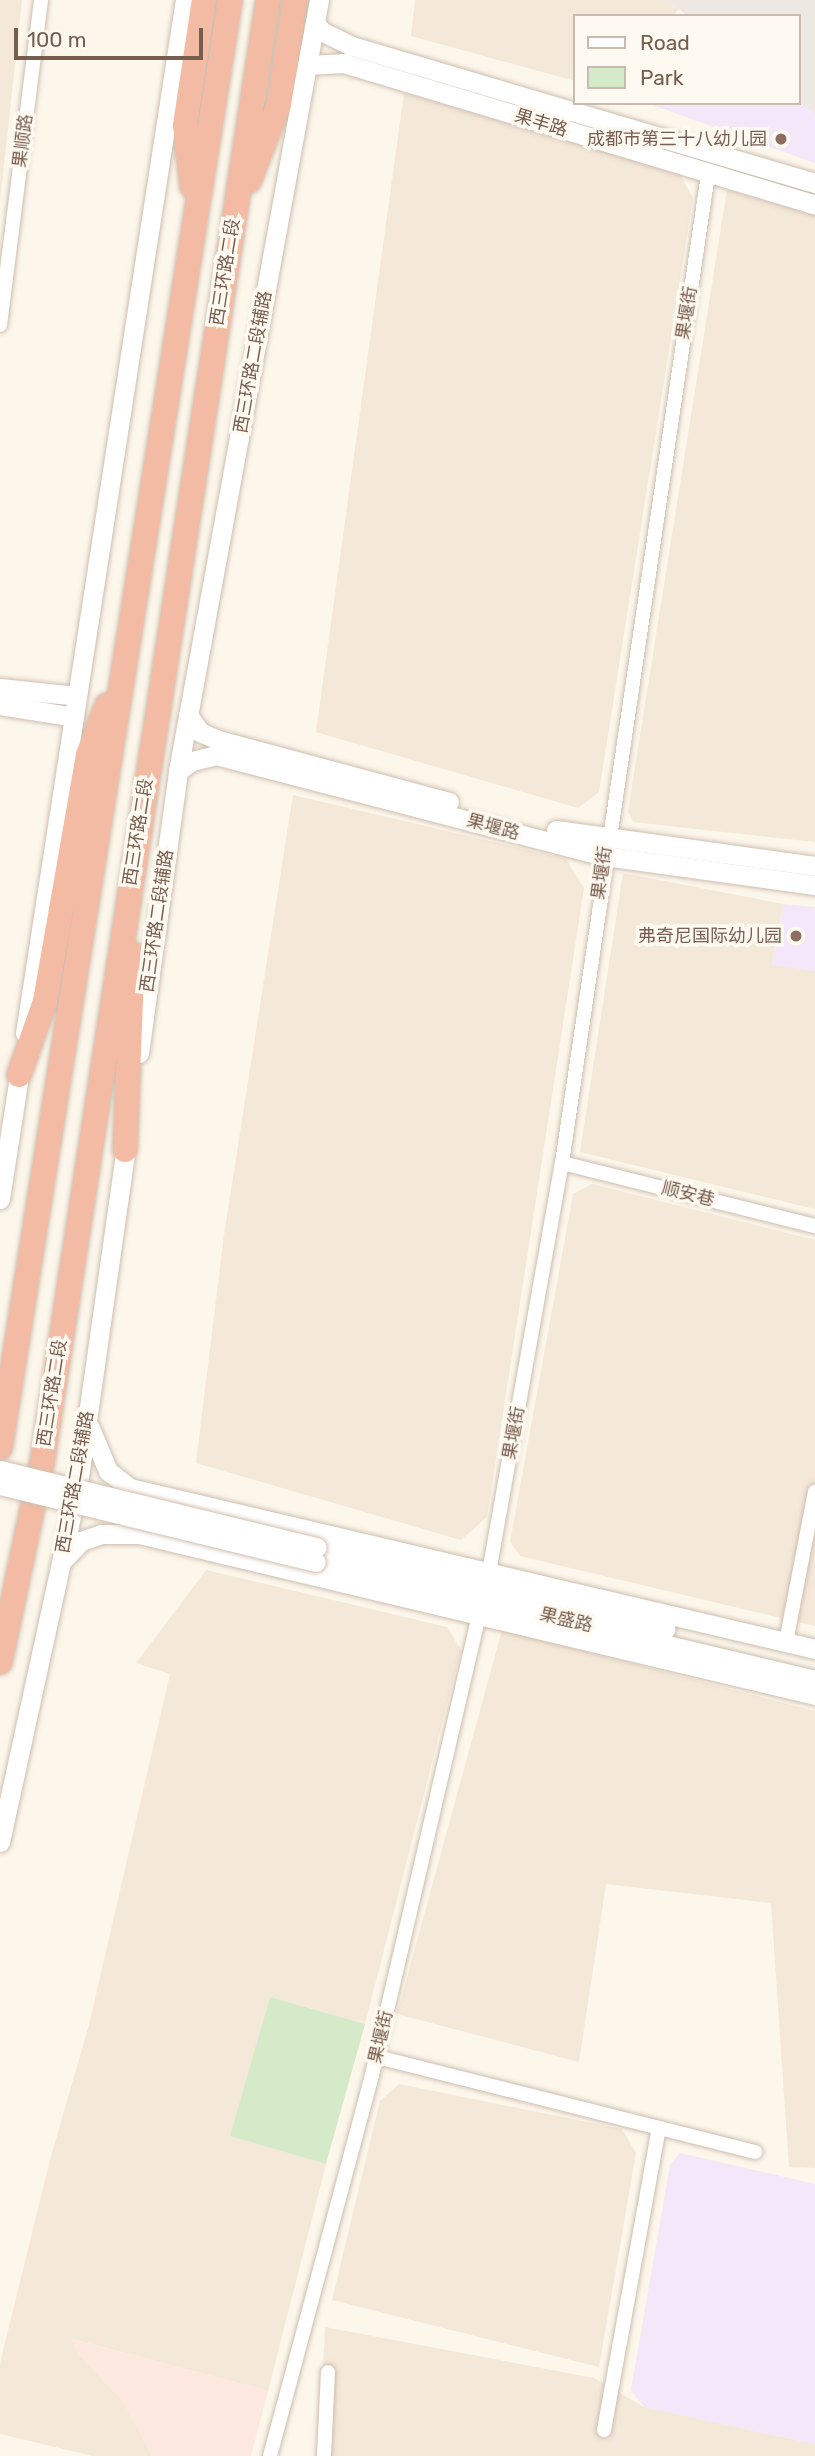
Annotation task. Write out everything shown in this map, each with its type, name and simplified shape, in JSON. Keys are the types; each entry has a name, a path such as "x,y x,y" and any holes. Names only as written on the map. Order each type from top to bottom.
{"highway":[{"path":"195,216 185,125 204,0"},
{"path":"0,1448 230,0"},
{"name":"西三环路二段","path":"0,1662 42,1463 268,0"},
{"path":"232,227 279,104 303,24 295,0"},
{"path":"19,1075 45,1001 88,755 126,652"},
{"path":"125,1150 138,834"}],"main road":[{"path":"0,1199 185,0"},
{"name":"西三环路二段辅路","path":"0,1842 61,1562 88,1414 178,771 307,65 303,24 319,0"},
{"name":"果丰路","path":"303,24 352,46 815,183"},
{"name":"果丰路","path":"307,65 343,63 815,205"},
{"path":"0,688 77,696"},
{"path":"0,705 74,716"},
{"name":"果堰路","path":"188,715 200,732 218,740 606,848 815,866"},
{"name":"果堰路","path":"178,771 192,761 216,755 606,848 815,885"},
{"path":"88,1414 98,1456 119,1483 130,1488 815,1649"},
{"path":"0,1470 317,1555"},
{"path":"0,1485 317,1555"},
{"path":"61,1562 80,1541 102,1534 139,1534 815,1695"},
{"name":"果盛路","path":"317,1555 626,1627 815,1679"},
{"path":"549,1586 626,1627 673,1660"},
{"path":"534,1629 626,1627 688,1619"},
{"path":"626,1627 815,1667"}],"street":[{"name":"果顺路","path":"0,325 41,0"},
{"name":"果堰街","path":"489,1572 562,1163 606,848 708,174"},
{"name":"顺安巷","path":"562,1163 815,1226"},
{"path":"786,1642 815,1492"},
{"name":"果堰街","path":"270,2456 377,2057 479,1615"},
{"path":"377,2057 755,2152"},
{"path":"604,2430 659,2128"},
{"path":"324,2456 328,2372"}],"shaded area":[{"path":"0,0 22,0 0,202"},
{"path":"415,0 667,0 679,9 675,14 574,14 574,81 411,36"},
{"path":"667,0 815,0 815,114 801,104 801,14 685,14"},
{"path":"404,93 679,173 693,198 599,792 578,808 316,732"},
{"name":"成都市第三十八幼儿园","path":"801,104 815,114 815,163 653,105"},
{"path":"727,190 815,215 815,842 633,822 628,811"},
{"path":"293,795 566,859 584,888 487,1517 461,1540 196,1463 224,1235"},
{"path":"623,873 783,904 772,964 815,971 815,1209 580,1152"},
{"name":"弗奇尼国际幼儿园","path":"783,904 815,907 815,971 772,965"},
{"path":"592,1184 815,1240 815,1626 520,1556 510,1542 573,1194"},
{"path":"206,1570 447,1627 461,1650 365,2024 270,1997 231,2136 326,2164 268,2391 72,2339 78,2353 123,2401 152,2456 93,2456 0,2434 0,2363 51,2156 89,2025 170,1674 136,1663"},
{"path":"502,1630 815,1711 815,2168 789,2167 771,1903 606,1884 579,2062 397,2014"},
{"path":"399,2084 622,2129 636,2153 599,2367 332,2300 380,2101"},
{"path":"680,2153 815,2184 815,2444 644,2407 631,2390 670,2165"},
{"path":"325,2327 594,2378 644,2407 815,2444 815,2456 319,2456"},
{"path":"71,2339 268,2391 251,2456 152,2456 123,2401 78,2353"}],"green space":[{"path":"270,1997 365,2024 326,2164 230,2136"}],"place":[{"name":"成都市第三十八幼儿园","path":"781,139"},
{"name":"弗奇尼国际幼儿园","path":"796,936"}]}
